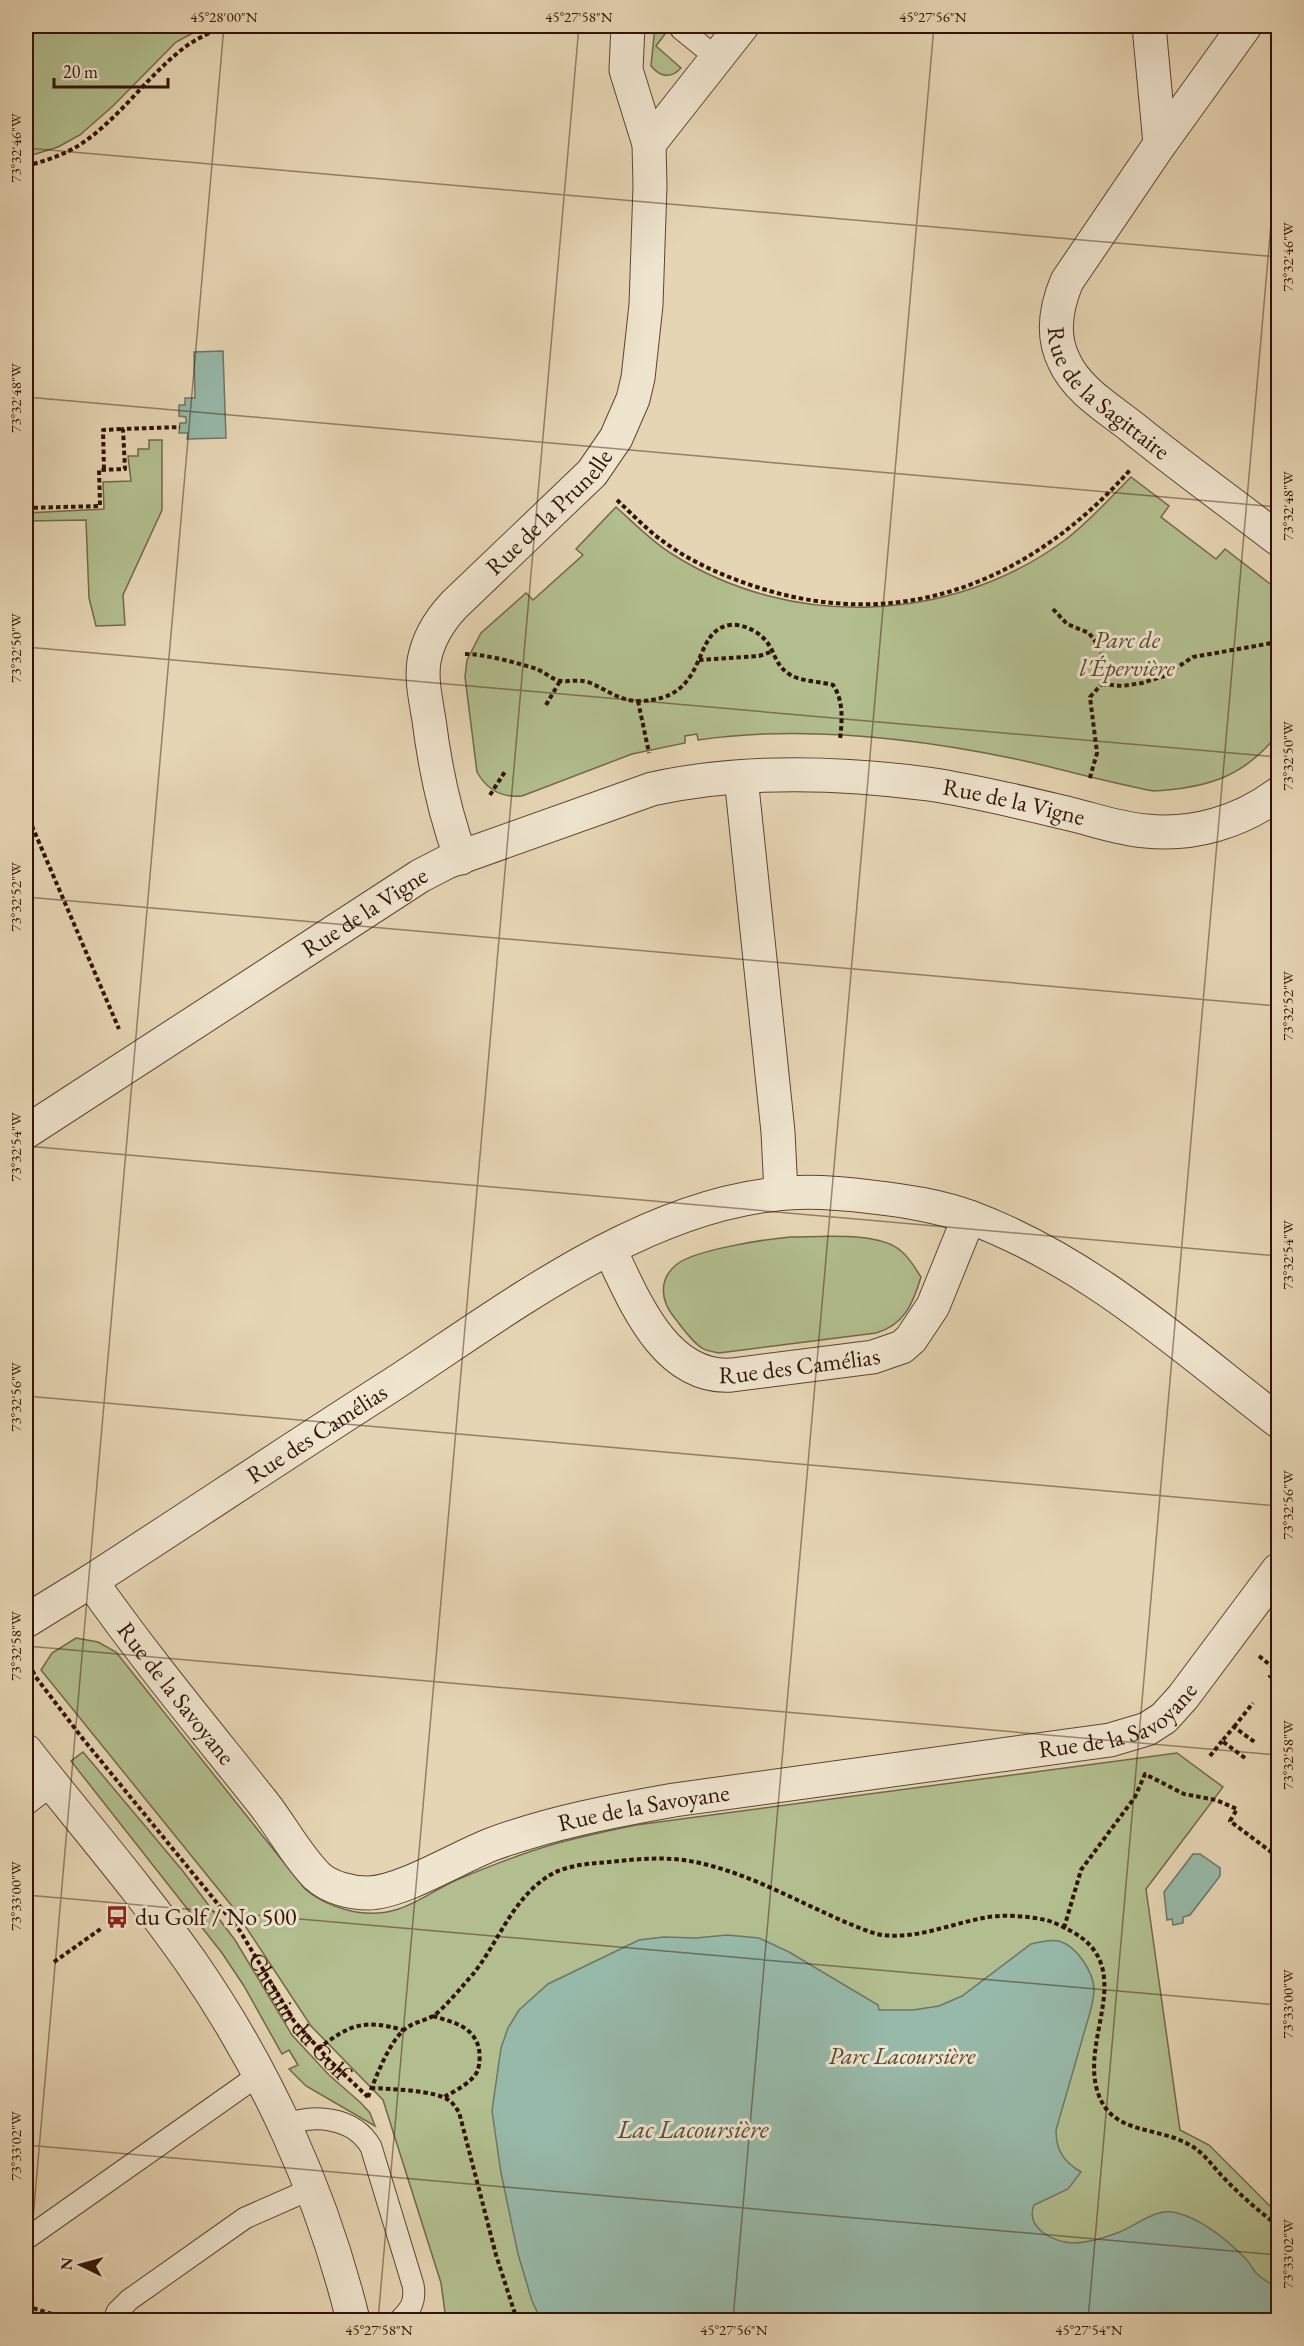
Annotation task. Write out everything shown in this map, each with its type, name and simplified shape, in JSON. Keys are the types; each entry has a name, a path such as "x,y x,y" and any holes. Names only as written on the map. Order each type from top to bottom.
{"street":[{"name":"Rue de la Prunelle","path":"461,858 446,817 436,770 424,689 424,663 431,638 445,615 592,473 616,438 638,378 646,305 649,144 626,70 628,26"},
{"path":"649,144 742,26"},
{"path":"1149,26 1160,144"},
{"name":"Rue de la Sagittaire","path":"1245,26 1160,144 1067,281 1056,321 1059,348 1071,373 1089,393 1278,539"},
{"name":"Rue de la Vigne","path":"26,1132 432,869 652,789 680,783 741,777 794,774 833,775 930,784 1126,828 1163,832 1191,831 1218,825 1236,819 1278,795"},
{"path":"741,777 778,1132 781,1193"},
{"name":"Rue des Camélias","path":"26,1621 548,1283 660,1225 719,1205 781,1193 856,1195 933,1206 969,1217 1048,1251 1089,1276 1278,1421"},
{"name":"Rue des Camélias","path":"610,1250 648,1322 675,1356 702,1373 718,1376 732,1375 873,1357 902,1347 911,1339 933,1306 969,1217"},
{"name":"Rue de la Savoyane","path":"91,1581 147,1658 265,1806 318,1877 335,1887 350,1892 369,1893 406,1883 490,1845 528,1832 620,1810 674,1800 1110,1740 1147,1729 1164,1718 1183,1697 1278,1570"},
{"path":"26,1751 128,1878 191,1963 260,2074 324,2221 353,2320"}],"lane":[{"path":"681,29 718,58"},
{"path":"26,1805 52,1785"},
{"path":"26,2239 260,2074"},
{"path":"284,2126 297,2120 328,2119 365,2136 415,2294 412,2305 400,2320"},
{"path":"114,2320 117,2312 129,2300 224,2231 264,2208 311,2189"}],"path":[{"path":"26,166 66,153 82,143 100,129 171,58 187,45 225,26"},
{"path":"104,469 103,430 180,427"},
{"path":"26,508 100,506 99,470 125,469 123,429"},
{"path":"616,499 664,542 731,579 799,599 842,604 879,603 917,600 962,589 1030,556 1077,523 1113,490 1131,469"},
{"path":"1053,609 1067,624 1089,633 1096,641 1103,660 1102,684 1094,692 1090,704 1098,753 1088,784"},
{"path":"464,654 533,668 560,681 580,680 622,699 638,701 668,696 683,687 692,676 708,639 719,628 731,624 744,626 758,632 769,642 781,667 790,675 833,685 839,693 842,707 840,741"},
{"path":"1102,684 1122,686 1142,683 1164,676 1193,657 1278,642"},
{"path":"699,660 759,656 773,651"},
{"path":"546,705 560,681"},
{"path":"1089,688 1094,692"},
{"path":"638,701 649,754"},
{"path":"490,795 506,770"},
{"path":"26,812 119,1029"},
{"path":"1253,1651 1275,1668"},
{"name":"Chemin du Golf","path":"26,1656 35,1676 83,1739 240,1931 294,2021 318,2049 374,2104"},
{"path":"1278,1664 1270,1676 1278,1683"},
{"path":"1210,1756 1252,1703"},
{"path":"1234,1727 1256,1743"},
{"path":"1222,1741 1245,1758"},
{"path":"1064,1928 1081,1869 1135,1797 1145,1774 1184,1794 1216,1800 1237,1809 1230,1821 1278,1857"},
{"path":"368,2097 392,2047 403,2030 433,2016 444,2008 473,1973 506,1921 531,1890 545,1878 560,1869 580,1865 664,1858 694,1862 723,1869 862,1929 893,1937 912,1935 986,1917 1017,1916 1047,1920 1084,1939 1098,1955 1104,1974 1105,1993 1094,2047 1094,2071 1097,2092 1105,2108 1115,2119 1189,2144 1209,2160 1236,2191 1278,2226"},
{"path":"54,1962 102,1928"},
{"path":"433,2016 458,2023 468,2030 477,2041 480,2056 477,2072 465,2084 443,2097"},
{"path":"318,2049 337,2035 364,2024 380,2023 403,2030"},
{"path":"371,2088 406,2090 443,2097 451,2102 459,2112 496,2255 517,2320"},
{"path":"26,2306 72,2320"}],"green space":[{"path":"26,26 206,26 176,42 113,106 80,135 58,147 26,157"},
{"path":"655,26 671,26 656,46 681,68 673,74 662,74 651,66"},
{"path":"149,440 162,440 162,510 123,595 125,625 96,626 89,598 86,520 26,521 26,513 104,509 103,482 131,481 128,456 138,456 138,449 149,449"},
{"name":"Parc de l'Épervière","path":"1131,477 1169,506 1161,517 1216,559 1225,549 1278,590 1278,734 1252,761 1223,777 1191,787 1154,791 1029,762 934,744 815,734 737,736 698,740 697,734 685,736 685,743 632,754 522,796 508,796 495,792 485,784 477,772 465,677 467,660 481,633 526,593 533,600 583,555 576,549 616,507 664,549 718,579 768,596 819,605 871,607 922,601 973,588 1021,568 1074,533"},
{"path":"848,1236 878,1240 891,1245 910,1260 921,1277 911,1304 894,1325 876,1333 719,1353 706,1350 690,1338 670,1311 664,1297 666,1277 676,1265 713,1250 791,1237"},
{"name":"Parc Lacoursière","path":"76,1638 98,1642 116,1652 305,1889 324,1902 359,1912 395,1910 412,1904 453,1882 517,1856 562,1842 636,1825 1177,1753 1223,1787 1146,1889 1180,2130 1209,2145 1278,2214 1278,2320 446,2320 441,2283 383,2100 311,2026 232,1906 41,1670 52,1653"},
{"path":"83,1752 182,1870 235,1940 292,2035 329,2075 361,2103 370,2113 375,2126 306,2086 289,2069 298,2065 289,2050 282,2054 244,1986 222,1953 71,1761"}],"water":[{"path":"223,351 226,438 187,439 188,433 179,433 180,423 186,423 186,417 179,416 179,405 185,405 185,398 195,398 194,352"},
{"path":"1193,1854 1200,1854 1220,1868 1220,1876 1190,1915 1183,1917 1183,1923 1173,1925 1172,1919 1167,1920 1164,1892"},
{"name":"Lac Lacoursière","path":"727,1935 759,1938 789,1952 878,2005 879,2010 913,2010 939,2006 962,1996 1031,1944 1052,1940 1072,1948 1088,1968 1094,1990 1091,2009 1056,2130 1059,2150 1070,2164 1081,2172 1068,2189 1034,2205 1033,2220 1037,2227 1049,2237 1073,2243 1112,2235 1161,2213 1169,2212 1186,2216 1222,2237 1245,2258 1258,2275 1278,2288 1278,2318 1274,2320 541,2320 532,2301 518,2254 501,2173 492,2111 501,2048 508,2028 519,2010 548,1984 639,1940"}],"place":[{"name":"du Golf / No 500","path":"117,1917"}]}
